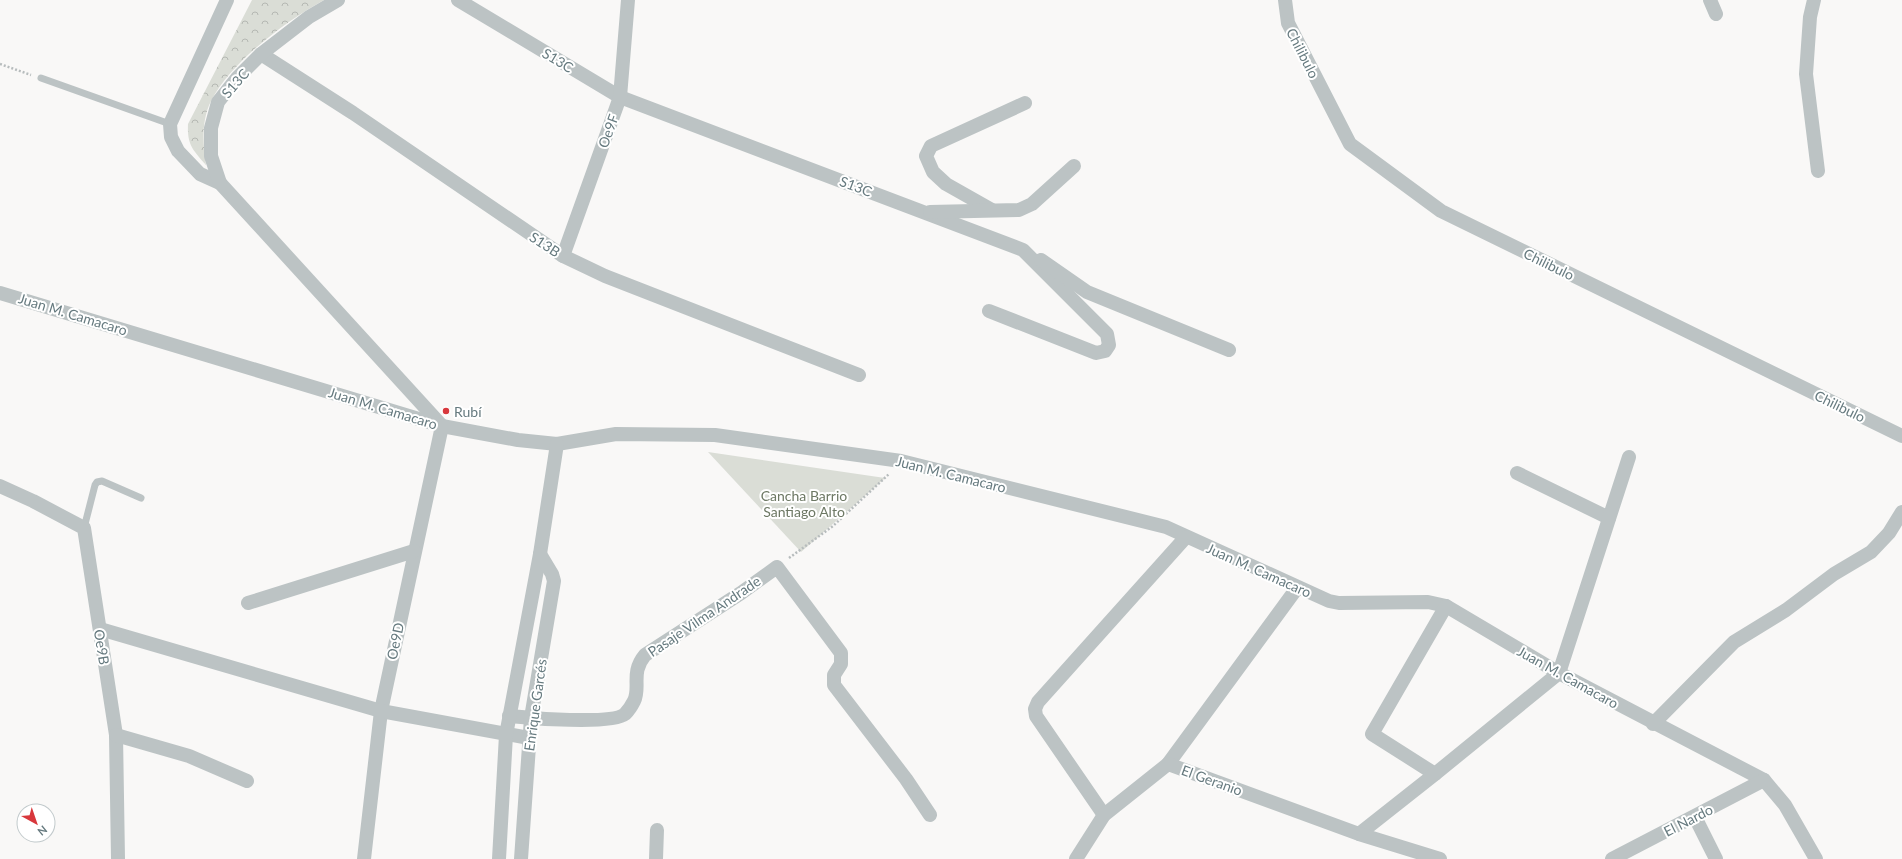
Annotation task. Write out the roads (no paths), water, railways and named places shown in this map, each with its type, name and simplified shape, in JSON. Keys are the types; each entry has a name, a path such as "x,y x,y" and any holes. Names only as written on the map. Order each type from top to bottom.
{"street":[{"path":"227,0 170,124 171,137 178,151 200,174 220,183 442,426"},
{"name":"S13C","path":"220,183 211,156 211,128 218,102 237,78 262,54 309,17 338,0"},
{"name":"S13C","path":"458,0 620,97 1023,250 1107,334 1109,345 1105,351 1096,353 989,311"},
{"name":"Oe9F","path":"563,256 620,97 628,0"},
{"name":"Chilibulo","path":"1285,0 1288,23 1350,144 1441,211 1902,436"},
{"path":"1710,0 1716,14"},
{"path":"1814,0 1810,17 1806,74 1818,171"},
{"name":"S13B","path":"262,54 353,113 563,256 605,276 859,375"},
{"path":"992,210 946,184 933,172 926,156 931,146 1025,103"},
{"path":"925,212 1019,210 1032,204 1074,166"},
{"path":"1023,250 1044,261 1087,292 1229,350"},
{"name":"Juan M. Camacaro","path":"0,293 442,426 518,440 557,444 616,434 715,435 901,461 1166,527 1329,602 1428,602 1446,606 1559,673 1653,724 1764,780 1785,805 1816,859"},
{"name":"Oe9D","path":"364,859 381,711 442,426"},
{"name":"Enrique Garcés","path":"499,859 506,735 540,554 557,444"},
{"path":"1359,834 1559,673 1629,457"},
{"path":"1517,473 1609,518"},
{"path":"0,486 33,501 84,528"},
{"path":"1653,724 1734,642 1786,610 1834,574 1872,552 1889,533 1902,512"},
{"name":"Oe9B","path":"84,528 116,735 118,859"},
{"path":"1104,815 1036,716 1035,709 1038,702 1186,537"},
{"path":"248,603 414,552"},
{"name":"Enrique Garcés","path":"521,859 531,718 554,581 552,574 540,554"},
{"name":"Pasaje Vilma Andrade","path":"509,716 607,720 625,714 635,699 636,673 640,661 645,655 741,593 777,567 841,653 841,664 834,675 834,685 906,779 930,815"},
{"path":"1168,764 1297,588"},
{"path":"1435,774 1372,734 1446,606"},
{"path":"100,629 381,711 529,738"},
{"path":"116,735 189,756 247,781"},
{"name":"El Geranio","path":"1076,859 1104,815 1168,764 1359,834"},
{"name":"El Nardo","path":"1612,859 1764,780"},
{"path":"1695,817 1716,859"},
{"path":"656,859 657,830"},
{"path":"1359,834 1440,859"}],"lane":[{"path":"41,78 170,124"},
{"path":"84,528 97,482 102,481 141,498"}],"place":[{"name":"Rubí","path":"446,411"}],"park label":[{"name":"Cancha Barrio Santiago Alto","path":"804,504"}]}
